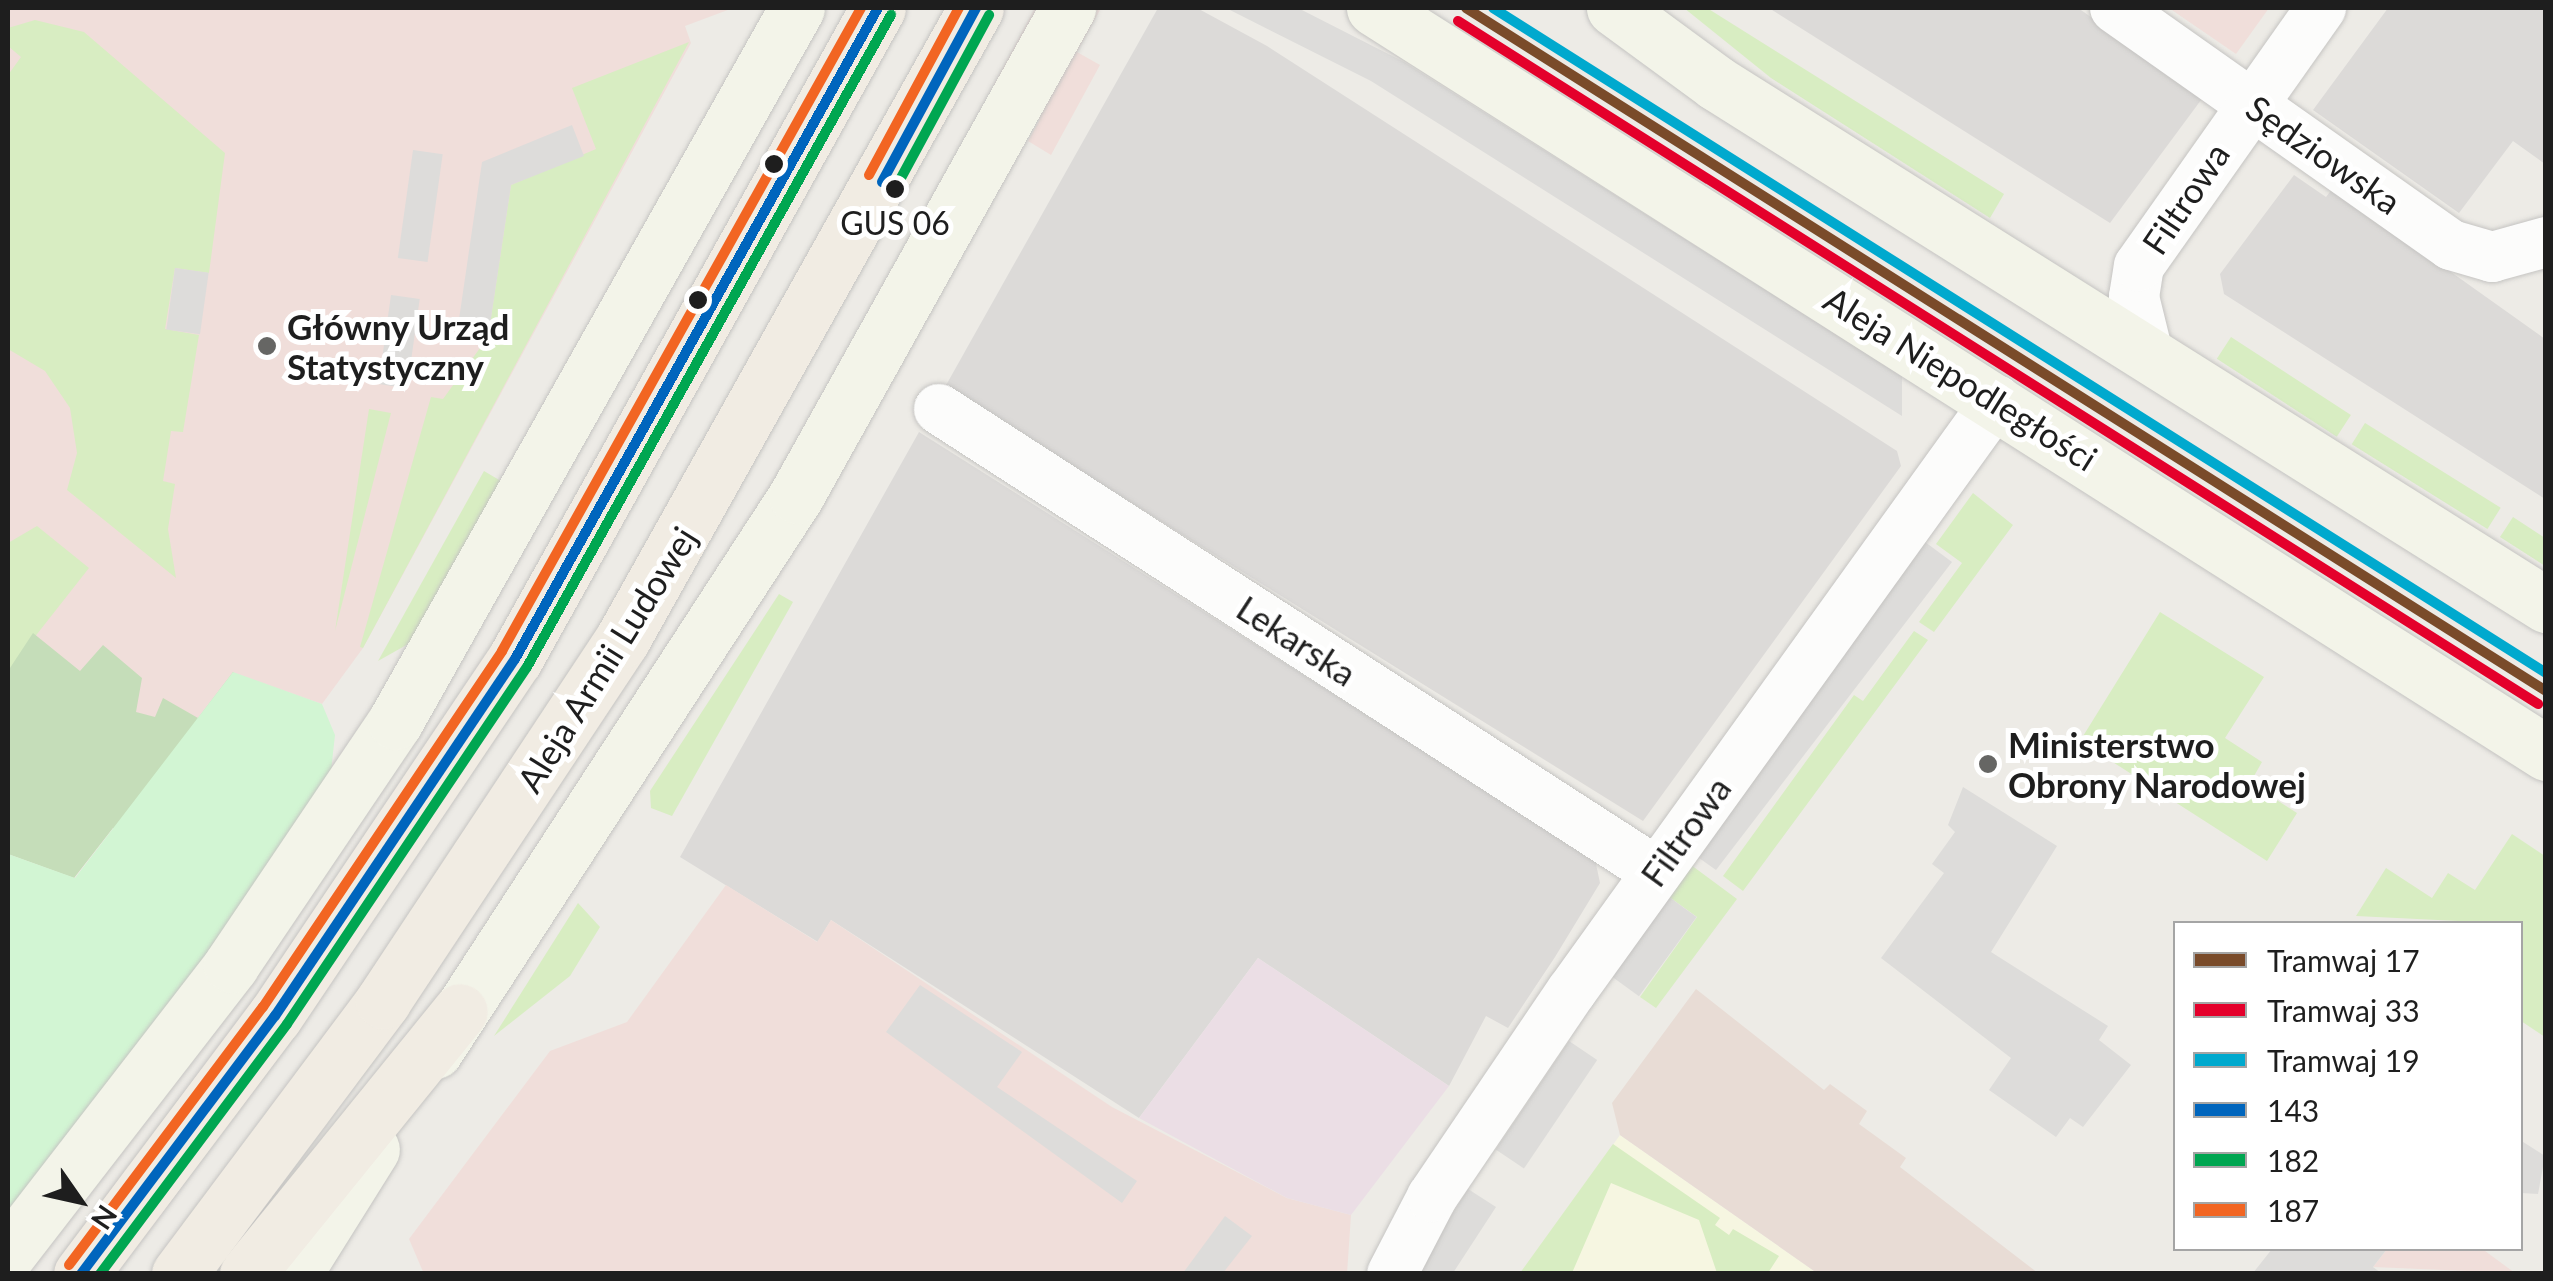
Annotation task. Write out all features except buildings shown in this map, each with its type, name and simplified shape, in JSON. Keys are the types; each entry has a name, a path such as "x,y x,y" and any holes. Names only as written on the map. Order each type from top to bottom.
{"main road":[{"path":"8,1254 232,965 403,708 797,8"},
{"path":"81,1274 276,1016 514,659 878,8"},
{"name":"Aleja Armii Ludowej","path":"178,1274 393,986 622,640 976,8"},
{"name":"Aleja Niepodległości","path":"1374,8 1997,400 2546,753"},
{"path":"1614,8 1716,84 2546,605"},
{"path":"294,1274 787,511 1066,9"},
{"path":"247,1274 460,1012"}],"street":[{"name":"Sędziowska","path":"2114,8 2450,245 2492,256 2546,242"},
{"name":"Filtrowa","path":"2148,354 2134,297 2139,266 2321,8"},
{"name":"Filtrowa","path":"1392,1274 1432,1197 1656,871 1997,400"},
{"name":"Lekarska","path":"938,410 1656,871"}],"shaded area":[{"name":"Główny Urząd Statystyczny","path":"8,8 733,8 685,26 691,43 363,648 322,704 233,673 74,878 8,854"},
{"path":"1035,8 1101,8 1077,52 1100,65 1051,155 1028,141 1040,119 993,86"},
{"path":"1158,8 1197,8 1267,46 1897,451 1901,466 1643,821 945,387"},
{"path":"1226,8 1298,8 1404,62 1902,376 1902,416 1371,81"},
{"path":"1769,8 2078,8 2204,96 2110,223"},
{"path":"2169,8 2269,8 2236,54"},
{"path":"2388,8 2545,8 2545,164 2513,141 2459,213 2313,110"},
{"path":"572,125 584,156 511,185 488,338 457,333 482,162"},
{"path":"413,150 443,154 428,262 398,258"},
{"path":"2294,175 2326,197 2333,188 2545,339 2545,499 2224,294 2220,274"},
{"path":"175,268 209,273 200,334 166,329"},
{"path":"391,295 420,299 407,388 378,384"},
{"path":"919,432 1595,859 1600,883 1555,957 1508,1028 1486,1016 1449,1086 1258,958 1139,1118 831,920 818,942 680,857"},
{"path":"1921,539 1952,562 1716,870 1692,853"},
{"path":"1963,787 2057,846 1991,952 2108,1026 2099,1040 2131,1065 2083,1127 2070,1118 2056,1137 1989,1090 2011,1058 1881,958 1944,873 1932,864 1955,832 1948,825"},
{"path":"726,885 817,942 831,920 1112,1107 1287,1198 1351,1215 1347,1274 424,1274 409,1239 550,1051 627,1022"},
{"path":"1665,894 1697,917 1639,996 1607,973"},
{"path":"1258,958 1449,1086 1351,1215 1287,1198 1139,1118"},
{"path":"920,985 1022,1052 997,1087 1137,1181 1122,1203 886,1032"},
{"path":"1696,989 1824,1090 1830,1084 1867,1111 1859,1124 1906,1158 1900,1167 2038,1273 1817,1273 1620,1135 1612,1103"},
{"path":"1569,1041 1597,1060 1524,1169 1496,1150"},
{"path":"1620,1135 1817,1273 1520,1274"},
{"path":"2523,1142 2545,1156 2538,1194 2523,1193"},
{"path":"1468,1189 1496,1207 1453,1273 1414,1274"},
{"path":"1225,1216 1252,1236 1223,1273 1183,1273"},
{"path":"2270,1251 2385,1251 2373,1267 2381,1273 2253,1273"},
{"path":"2385,1251 2485,1251 2515,1273 2373,1267"}],"green space":[{"path":"1684,8 1707,8 2004,194 1990,218 1771,78"},
{"path":"35,20 84,32 225,153 209,273 175,268 165,329 199,335 183,432 171,431 163,481 175,484 168,529 176,578 67,490 77,453 70,408 45,371 8,349 8,75 21,57 8,46 8,28"},
{"path":"689,42 363,648 360,647 431,397 443,399 488,337 511,185 596,149 572,88"},
{"path":"2231,337 2351,415 2337,437 2217,359"},
{"path":"369,409 391,413 335,631"},
{"path":"2365,423 2501,508 2487,529 2352,444"},
{"path":"484,471 506,484 410,643 378,661"},
{"path":"1973,493 2013,525 1934,632 1919,622 1962,563 1936,544"},
{"path":"2513,517 2545,538 2545,566 2500,537"},
{"path":"37,526 89,568 8,671 8,543"},
{"path":"779,594 793,602 672,816 651,808 650,791"},
{"path":"2160,612 2264,677 2225,738 2262,762 2250,783 2297,813 2267,861 2080,741"},
{"path":"1914,631 1928,640 1743,891 1723,876 1854,695 1863,701"},
{"path":"33,633 80,671 103,645 142,678 136,712 155,717 163,698 198,718 233,672 240,678 126,836 113,828 74,878 8,854 8,671"},
{"path":"233,672 322,704 335,735 331,771 224,931 8,1219 8,854 75,878"},
{"path":"2512,834 2545,856 2545,1037 2523,1022 2523,921 2356,916 2386,868 2432,898 2448,873 2475,890"},
{"path":"1687,862 1737,899 1656,1008 1640,997 1697,917 1665,894"},
{"path":"578,903 600,927 570,976 494,1036"},
{"path":"1613,1144 1720,1218 1715,1225 1729,1235 1733,1229 1779,1256 1768,1273 1717,1273 1699,1220 1611,1183 1572,1273 1520,1273"}],"tram line":[{"name":"17","path":"1466,8 2546,691"},
{"name":"19","path":"1493,8 2546,673"},
{"name":"33","path":"1458,21 2538,704"}],"transit line":[{"name":"187","path":"69,1265 263,1007 502,651 861,8"},
{"name":"143","path":"81,1274 275,1016 515,659 878,8"},
{"name":"187","path":"869,175 959,8"},
{"name":"143","path":"882,182 976,8"},
{"name":"182","path":"100,1274 287,1024 527,667 891,15"},
{"name":"182","path":"895,189 989,15"}],"place":[{"name":"GUS 06","path":"895,189"},
{"name":"Główny Urząd Statystyczny","path":"267,346"},
{"name":"Ministerstwo Obrony Narodowej","path":"1988,764"}]}
